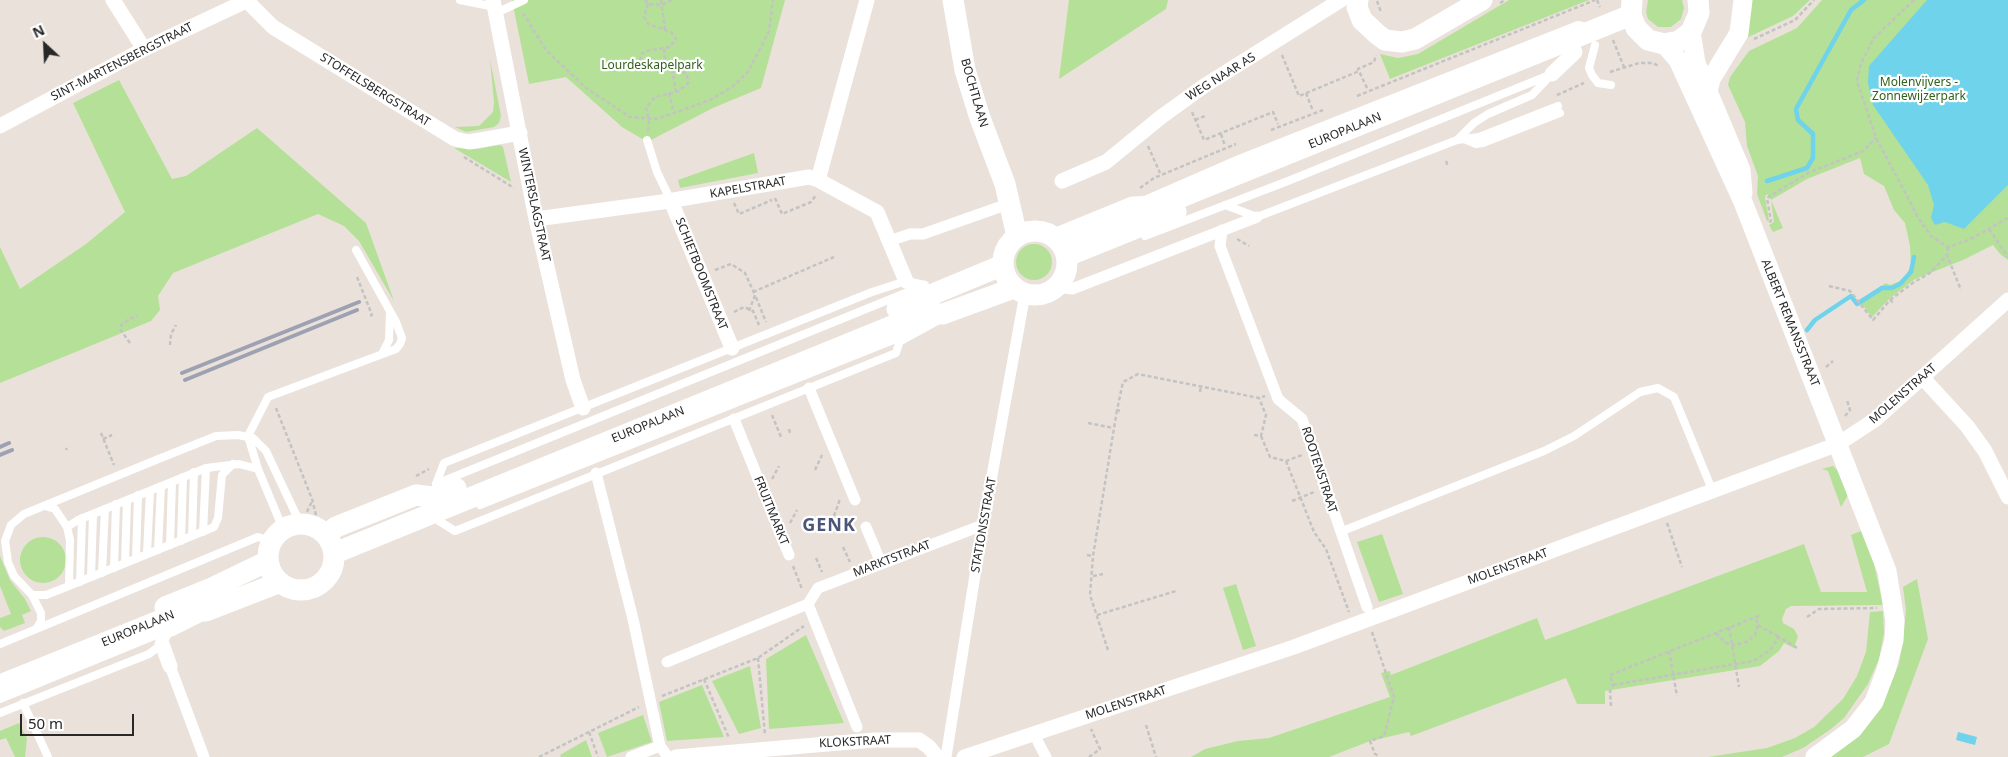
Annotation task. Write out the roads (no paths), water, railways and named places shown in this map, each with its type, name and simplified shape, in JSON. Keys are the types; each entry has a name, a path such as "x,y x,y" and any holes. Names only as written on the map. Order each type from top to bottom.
{"main road":[{"name":"BOCHTLAAN","path":"953,0 965,70 1006,194 1018,200 1025,233"},
{"path":"1358,0 1357,7 1362,20 1385,40 1402,42 1415,39 1482,0"},
{"path":"1664,44 1678,41 1691,32 1696,24 1700,1"},
{"name":"EUROPALAAN","path":"1067,256 1599,35 1633,15 1648,40 1664,44"},
{"name":"EUROPALAAN","path":"1057,238 1135,199 1158,206 1599,35"},
{"path":"1021,300 1005,274 1003,265 1006,249 1025,233 1041,231 1057,238 1067,256 1068,268 1064,278 1057,287"},
{"name":"EUROPALAAN","path":"0,672 212,588 300,539 336,527 416,495 433,497 934,288 1003,265"},
{"name":"EUROPALAAN","path":"300,539 354,544 924,313 944,314 1021,300 1042,295 1057,287"},
{"path":"300,539 331,572 318,586 300,591 278,583 270,570 300,539"},
{"name":"EUROPALAAN","path":"0,685 186,610 206,611 278,583"}],"street":[{"path":"113,0 144,49"},
{"name":"SINT-MARTENSBERGSTRAAT","path":"0,126 144,49 246,0"},
{"name":"STOFFELSBERGSTRAAT","path":"246,0 273,27 455,139 469,142 520,133"},
{"path":"818,180 867,0"},
{"name":"WEG NAAR AS","path":"1062,181 1106,162 1186,99 1342,0"},
{"path":"1701,95 1739,34 1743,0"},
{"name":"WINTERSLAGSTRAAT","path":"494,7 536,220 573,380 583,408"},
{"name":"ALBERT REMANSSTRAAT","path":"1691,32 1707,138 1743,202 1888,571 1894,608 1894,640 1886,670 1874,702 1853,729 1815,757"},
{"path":"1552,74 1599,35"},
{"name":"ALBERT REMANSSTRAAT","path":"1664,44 1678,60 1701,95 1741,170 1743,202"},
{"name":"KAPELSTRAAT","path":"536,220 671,201 809,177 877,212 906,281"},
{"path":"889,241 910,234 923,234 1006,194"},
{"name":"SCHIETBOOMSTRAAT","path":"671,201 732,348"},
{"path":"1057,287 1072,289 1257,217"},
{"name":"ROOTENSTRAAT","path":"1222,230 1220,246 1275,392 1278,399 1302,419 1369,612"},
{"name":"STATIONSSTRAAT","path":"946,757 1021,300"},
{"name":"MOLENSTRAAT","path":"964,757 1037,737 1233,668 1369,612 1713,492 1838,444 1876,419 2008,300"},
{"name":"EUROPALAAN","path":"901,337 944,314"},
{"path":"1922,378 1967,426 1985,451 2008,497"},
{"path":"810,391 855,500"},
{"name":"FRUITMARKT","path":"734,419 789,555"},
{"path":"596,473 637,640 660,746 668,757"},
{"name":"EUROPALAAN","path":"416,495 436,484"},
{"name":"EUROPALAAN","path":"354,544 390,540 444,519"},
{"name":"MARKTSTRAAT","path":"808,604 818,588 983,524"},
{"path":"866,527 881,564"},
{"path":"667,662 808,604 857,727"},
{"path":"171,629 206,611"},
{"path":"162,644 204,757"},
{"path":"1037,737 1046,757"},
{"name":"KLOKSTRAAT","path":"676,757 874,740 919,740 929,746 937,757"},
{"path":"631,757 660,746"}],"lane":[{"path":"460,0 494,7 520,2"},
{"path":"1599,35 1589,68 1592,76 1598,83 1611,84"},
{"path":"1460,139 1474,123 1488,114 1532,96 1552,74"},
{"path":"1120,234 1138,239 1552,74"},
{"path":"1225,205 1257,217 1460,139 1479,137 1559,110"},
{"path":"647,140 657,172 671,201"},
{"path":"300,539 258,469 248,436 268,397 382,352 396,349 402,338 356,250"},
{"path":"436,484 444,462 872,292 906,281 934,288"},
{"name":"EUROPALAAN","path":"436,484 934,288"},
{"path":"382,352 389,340 390,312"},
{"name":"EUROPALAAN","path":"444,519 455,531 596,473 810,391 896,353 901,337"},
{"name":"EUROPALAAN","path":"475,507 901,337"},
{"path":"1340,531 1544,451 1574,436 1640,392 1658,388 1674,397 1713,492"},
{"path":"36,629 40,624 42,615 32,595 11,571 6,554 6,537 11,525 19,517 216,436 248,436 258,442 266,452 300,539"},
{"path":"32,595 46,595 214,527 218,518 222,476 234,464"},
{"path":"67,527 82,518 206,468 246,464 258,469"},
{"path":"203,532 206,468"},
{"path":"192,536 194,472"},
{"path":"181,541 183,477"},
{"path":"170,545 172,482"},
{"path":"158,550 161,486"},
{"path":"147,554 150,491"},
{"path":"136,559 138,495"},
{"path":"125,564 127,500"},
{"path":"114,568 116,504"},
{"path":"45,506 55,509 67,527 70,540 69,586"},
{"path":"102,572 105,509"},
{"path":"91,577 94,514"},
{"path":"80,582 82,518"},
{"path":"0,644 258,537 300,539"},
{"path":"0,713 149,654 162,644 171,629"},
{"path":"0,699 171,629"},
{"path":"23,703 48,757"}],"water":[{"path":"1927,0 2008,0 2008,185 1964,229 1945,222 1935,225 1931,218 1934,205 1928,185 1873,105 1868,83 1869,66"},
{"path":"1958,732 1977,737 1975,745 1956,740"}],"waterway":[{"path":"1767,181 1807,168 1813,158 1813,134 1798,120 1796,109 1851,10 1864,0"},
{"path":"1807,330 1815,320 1851,296 1857,304 1882,288 1892,288 1900,284 1911,272 1914,257"}],"railway":[{"path":"182,373 359,302"},
{"path":"185,380 357,310"},
{"path":"0,447 9,443"},
{"path":"0,455 12,450"}],"district":[{"name":"GENK","path":"829,526"}],"park label":[{"name":"Lourdeskapelpark","path":"652,66"},
{"name":"Molenvijvers - Zonnewijzerpark","path":"1919,90"}]}
